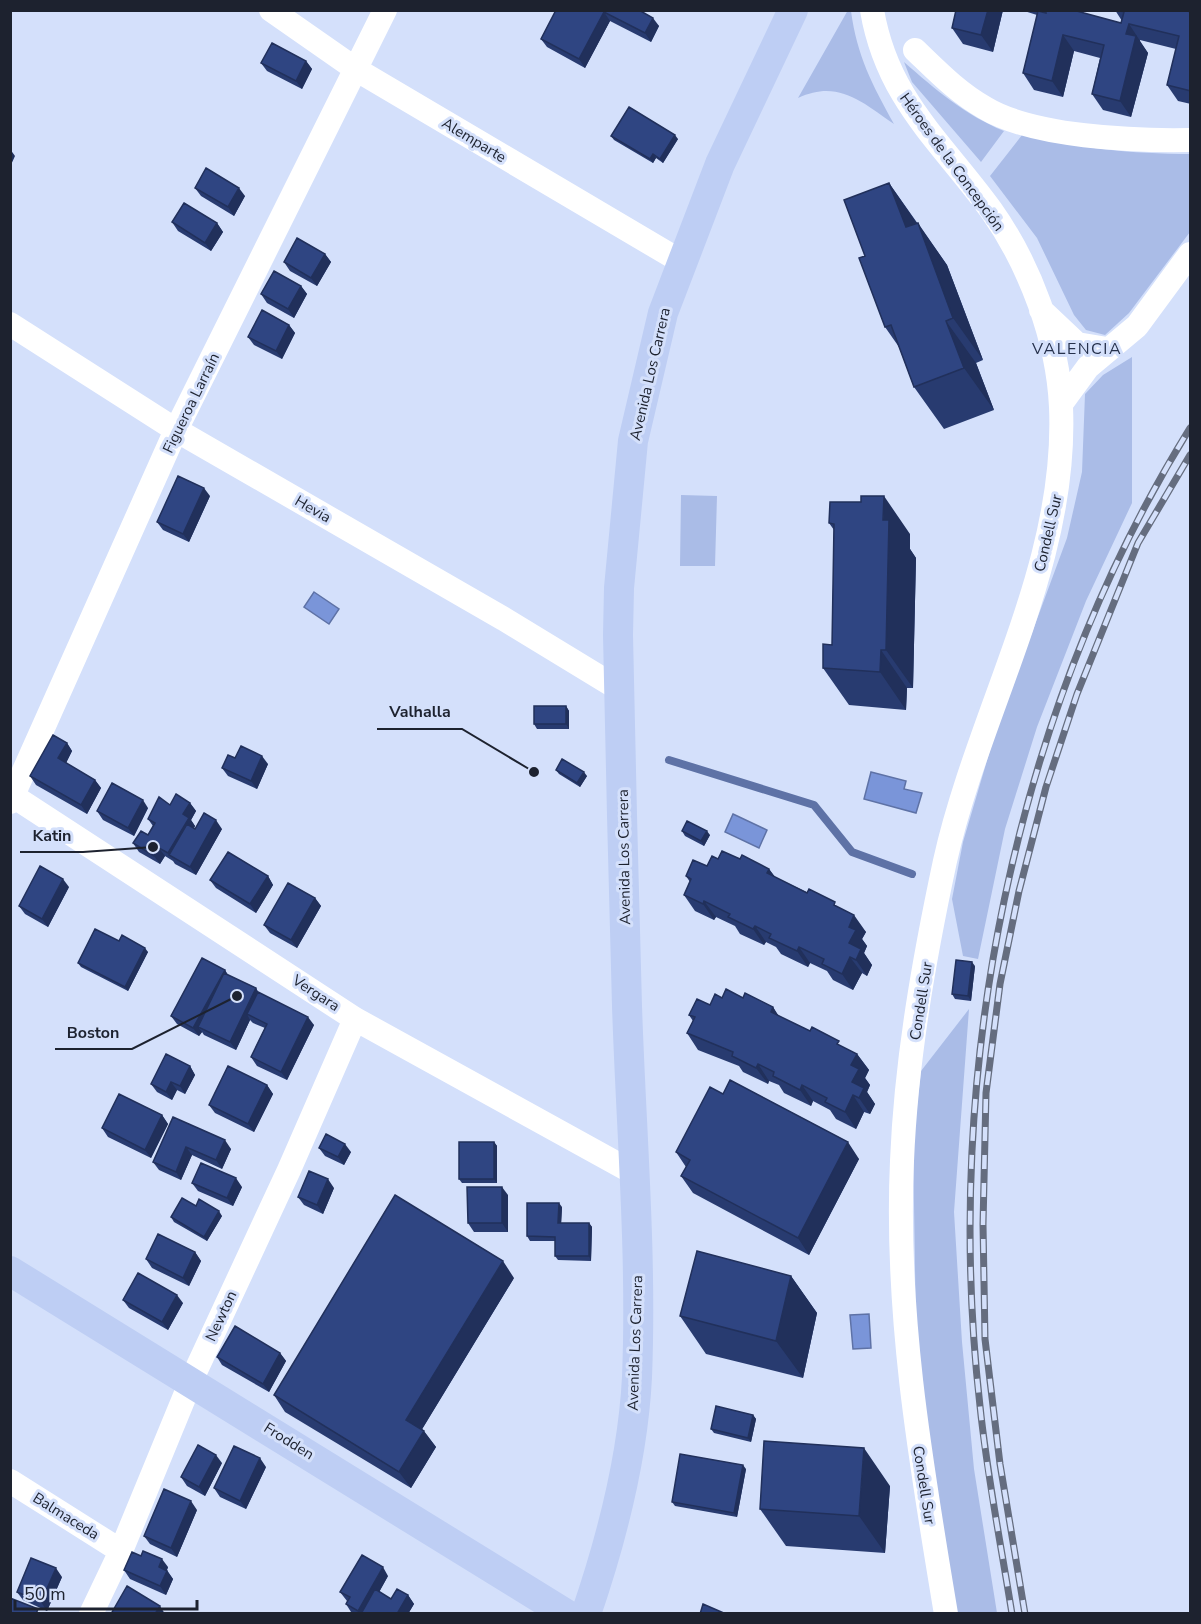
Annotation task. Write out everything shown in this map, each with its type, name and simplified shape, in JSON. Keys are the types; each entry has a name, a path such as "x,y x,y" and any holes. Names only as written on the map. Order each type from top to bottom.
{"main road":[{"name":"Avenida Los Carrera","path":"586,1614 613,1532 632,1425 637,1378 638,1296 619,689 619,588 633,441 663,313 709,190 793,10"},
{"name":"Avenida Los Carrera","path":"744,114 813,10"},
{"name":"Frodden","path":"10,1271 566,1614"}],"street":[{"name":"Alemparte","path":"272,10 357,70 682,262"},
{"name":"Figueroa Larraín","path":"11,797 176,430 385,10"},
{"name":"Héroes de la Concepción","path":"872,10 877,39 894,82 917,117 995,215 1024,268 1041,310"},
{"path":"915,50 955,88 986,109 1021,124 1052,130 1147,141 1191,140"},
{"path":"1061,404 1088,367 1137,326 1191,254"},
{"path":"1041,310 1077,344 1107,349"},
{"name":"Condell Sur","path":"946,1614 916,1431 908,1360 902,1230 903,1149 917,1016 946,860 975,756 1037,580 1059,488 1061,404 1057,370 1041,310"},
{"name":"Hevia","path":"10,324 176,430 504,619 619,689"},
{"name":"Vergara","path":"11,797 355,1018 634,1173"},
{"name":"Newton","path":"90,1614 121,1551 191,1381 289,1170 355,1018"},
{"name":"Balmaceda","path":"10,1481 121,1551"}],"shaded area":[{"path":"848,10 851,11 861,56 894,124 860,101 838,92 825,91 798,98"},
{"path":"904,62 964,110 1004,131 981,162 912,82"},
{"path":"1022,135 1106,149 1190,154 1190,232 1129,313 1105,335 1086,330 1074,315 1037,238 990,176"},
{"path":"1132,357 1132,503 1086,601 1037,727 1005,829 978,959 963,956 952,899 963,842 996,730 1067,538 1082,472 1085,394 1103,375"},
{"path":"681,495 717,496 715,566 680,566"},
{"path":"314,592 339,609 329,624 304,607"},
{"path":"871,772 906,781 904,789 922,793 916,813 864,799"},
{"path":"733,814 767,830 759,848 725,832"},
{"path":"969,1009 954,1212 962,1342 974,1469 997,1613 957,1613 925,1418 916,1332 913,1141 921,1071"},
{"path":"869,1314 871,1348 853,1349 850,1315"}],"building":[{"path":"556,10 639,10 653,18 645,33 604,12 579,59 541,39"},
{"path":"956,10 988,10 981,35 952,28"},
{"path":"1046,10 1073,10 1121,23 1124,12 1117,10 1191,12 1191,91 1167,85 1179,36 1129,24 1126,34 1136,36 1120,101 1092,94 1104,45 1063,35 1052,81 1023,73 1038,11 1046,13"},
{"path":"272,43 306,61 296,81 261,63"},
{"path":"629,107 675,135 660,159 653,154 650,159 611,136"},
{"path":"206,168 239,188 228,207 195,188"},
{"path":"889,183 906,227 918,223 953,318 946,321 964,368 914,387 891,325 885,327 859,258 865,256 844,200"},
{"path":"184,203 217,223 205,243 172,222"},
{"path":"297,238 325,254 311,278 284,262"},
{"path":"274,271 301,286 288,309 261,294"},
{"path":"262,310 289,325 276,351 248,337"},
{"path":"178,476 204,488 183,534 157,522"},
{"path":"861,496 884,496 883,520 889,520 886,650 881,650 880,672 823,668 823,644 832,645 834,524 829,523 830,502 861,502"},
{"path":"534,706 566,706 566,724 534,724"},
{"path":"53,735 67,743 58,758 95,780 81,805 30,776"},
{"path":"241,746 262,756 251,781 222,768 228,755 235,758"},
{"path":"562,759 584,772 577,783 556,770"},
{"path":"112,783 143,800 128,828 97,811"},
{"path":"176,794 190,803 183,814 189,818 168,853 159,848 154,856 133,843 141,831 148,835 155,823 148,819 159,797 170,805"},
{"path":"204,813 216,820 190,867 169,855 187,824 195,829"},
{"path":"687,821 707,831 701,841 682,831"},
{"path":"722,851 740,859 742,855 769,869 767,873 807,893 809,889 854,915 849,927 856,930 849,943 861,949 856,960 850,957 842,974 822,964 824,959 799,947 797,951 769,938 771,934 755,926 753,929 728,917 730,914 704,901 703,904 684,895 691,879 686,876 693,860 707,866 712,856 718,859"},
{"path":"228,852 268,876 250,904 210,880"},
{"path":"40,866 63,879 42,919 19,906"},
{"path":"288,883 315,898 291,940 264,925"},
{"path":"95,929 119,941 122,935 145,948 125,987 78,963"},
{"path":"202,958 225,970 193,1028 171,1016"},
{"path":"956,960 972,962 968,996 952,994"},
{"path":"224,973 256,988 230,1042 198,1027"},
{"path":"726,989 743,998 745,993 773,1007 771,1012 810,1031 812,1027 839,1041 837,1044 857,1054 851,1065 859,1069 852,1082 864,1088 859,1098 853,1095 845,1112 825,1102 827,1098 802,1085 800,1090 773,1076 774,1072 758,1064 756,1068 732,1056 733,1052 687,1033 695,1017 689,1015 697,999 710,1005 715,994 722,998"},
{"path":"258,992 308,1017 281,1072 251,1057 267,1024 247,1014"},
{"path":"166,1054 190,1066 180,1086 171,1082 166,1092 151,1084"},
{"path":"228,1066 267,1085 248,1124 209,1105"},
{"path":"730,1080 848,1142 798,1238 681,1176 690,1160 676,1152 710,1087 723,1094"},
{"path":"119,1094 162,1115 145,1150 102,1128"},
{"path":"173,1117 225,1140 216,1160 186,1147 176,1172 153,1162"},
{"path":"326,1134 345,1144 338,1157 319,1148"},
{"path":"459,1142 494,1142 494,1179 459,1179"},
{"path":"201,1163 236,1178 227,1198 192,1183"},
{"path":"309,1171 328,1179 317,1205 298,1197"},
{"path":"467,1187 502,1187 502,1223 468,1223"},
{"path":"395,1195 503,1261 406,1420 424,1431 399,1472 274,1395"},
{"path":"182,1198 196,1206 199,1199 219,1211 204,1237 171,1217"},
{"path":"527,1203 559,1203 558,1223 589,1223 589,1256 555,1256 555,1237 527,1236"},
{"path":"158,1234 195,1252 183,1278 146,1259"},
{"path":"697,1251 791,1276 776,1341 680,1316"},
{"path":"138,1273 177,1295 162,1322 123,1300"},
{"path":"235,1326 280,1353 263,1384 217,1357"},
{"path":"716,1406 753,1415 748,1438 711,1429"},
{"path":"764,1441 864,1448 859,1516 760,1509"},
{"path":"198,1445 216,1455 199,1487 181,1477"},
{"path":"234,1446 260,1458 240,1501 214,1488"},
{"path":"680,1454 743,1465 734,1513 672,1502"},
{"path":"164,1489 191,1501 171,1548 144,1536"},
{"path":"143,1551 162,1559 159,1567 167,1571 160,1586 124,1570 132,1552 141,1556"},
{"path":"362,1555 383,1567 358,1611 346,1604 350,1597 340,1592"},
{"path":"31,1558 56,1568 41,1602 17,1592"},
{"path":"127,1586 160,1606 155,1614 111,1614"},
{"path":"375,1589 391,1599 397,1589 408,1595 397,1614 361,1614"},
{"path":"10,1598 38,1609 36,1614 10,1614"},
{"path":"703,1604 726,1614 700,1614"}],"waterway":[{"path":"669,760 814,805 852,852 912,874"}],"railway":[{"path":"1012,1614 983,1432 971,1280 972,1153 983,1026 1004,899 1036,775 1077,655 1129,538 1190,428"},
{"path":"1025,1614 1000,1464 985,1339 983,1224 986,1093 1000,984 1019,891 1046,787 1077,694 1138,543 1190,455"}],"place":[{"name":"Valhalla","path":"534,772"},
{"name":"Katin","path":"153,847"},
{"name":"Boston","path":"237,996"}],"district":[{"name":"VALENCIA","path":"1077,349"}]}
